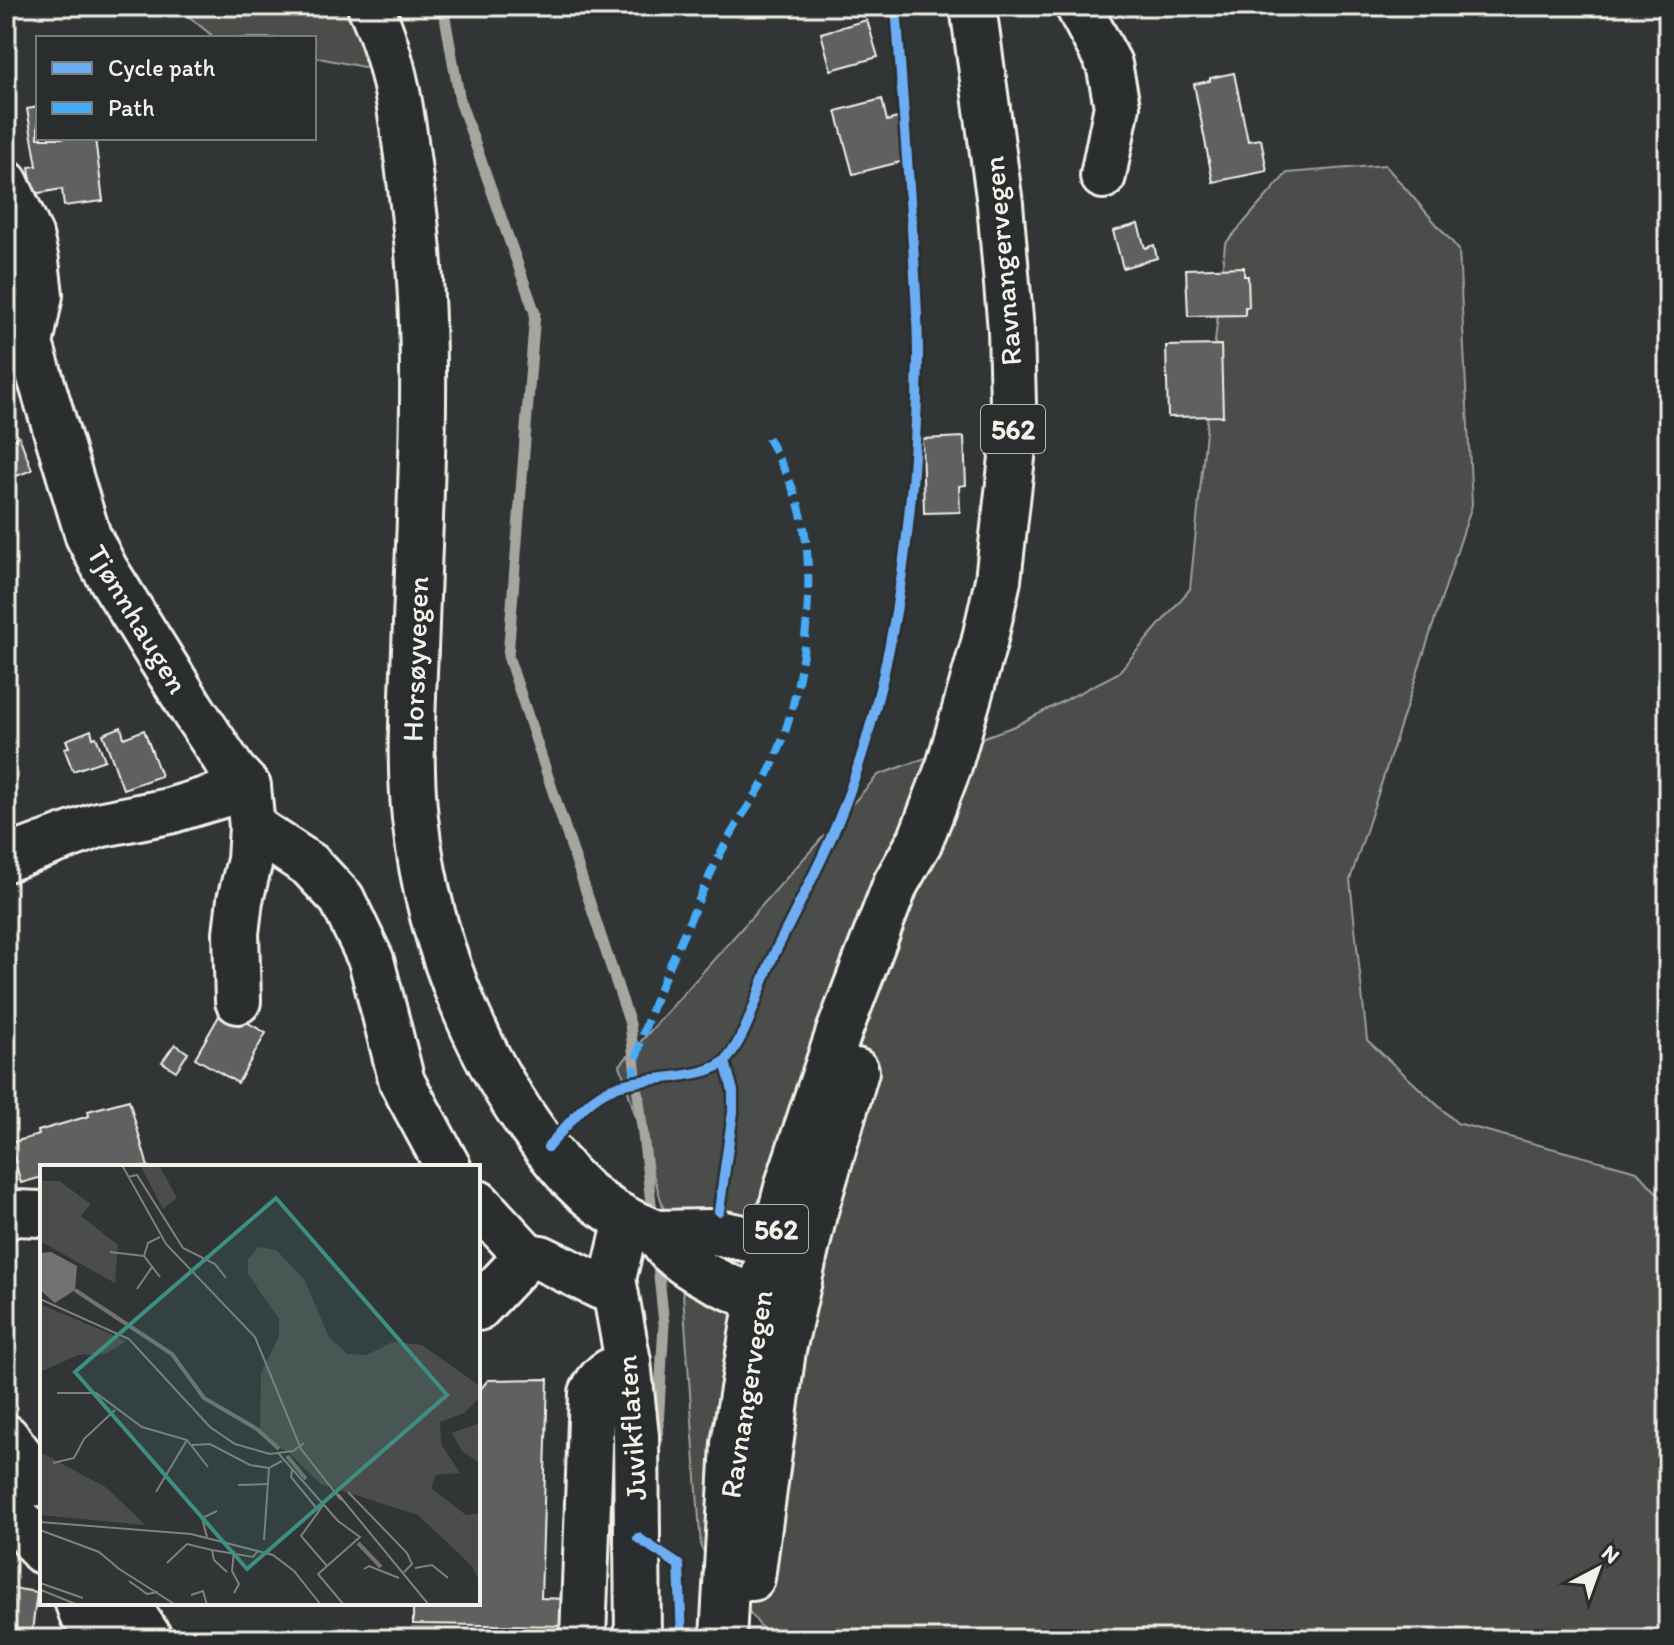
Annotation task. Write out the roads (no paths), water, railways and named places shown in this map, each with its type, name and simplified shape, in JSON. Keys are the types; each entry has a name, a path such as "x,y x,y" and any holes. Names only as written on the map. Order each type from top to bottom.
{"main road":[{"name":"Horsøyvegen","path":"370,6 391,62 412,189 422,284 422,442 416,645 411,707 415,817 421,865 432,911 461,1003 503,1083 572,1179 595,1199 641,1227 705,1276 758,1299"},
{"name":"Ravnangervegen","path":"723,1639 734,1444 758,1299 793,1170 839,1032 896,883 920,841 949,766 984,643 998,580 1014,440 1006,256 973,6"},
{"path":"1078,6 1109,64 1117,106 1103,176"},
{"name":"Tjønnhaugen","path":"6,183 30,235 40,295 18,344 88,536 105,569 233,771 250,807 342,899 371,960 402,1082 447,1165"},
{"path":"6,859 98,825 169,811 250,807 250,860 236,933 238,1001"},
{"name":"Ravnangervegen","path":"746,1639 783,1350 814,1214 912,891 920,841"},
{"path":"480,1205 527,1256 541,1258 601,1287 613,1279"},
{"path":"6,1217 14,1213 40,1214"},
{"path":"641,1227 714,1232 773,1244 799,1281 758,1299"},
{"name":"Juvikflaten","path":"638,1639 636,1436 628,1362 613,1279 641,1227"},
{"path":"480,1306 527,1256"},
{"path":"583,1639 592,1393 598,1379 628,1362"},
{"path":"6,1437 17,1502 40,1547"},
{"path":"79,1605 82,1614 134,1616"}],"waterway":[{"path":"443,6 460,101 535,313 508,656 630,1024 653,1220"},
{"path":"657,1257 664,1324 657,1443"}]}
